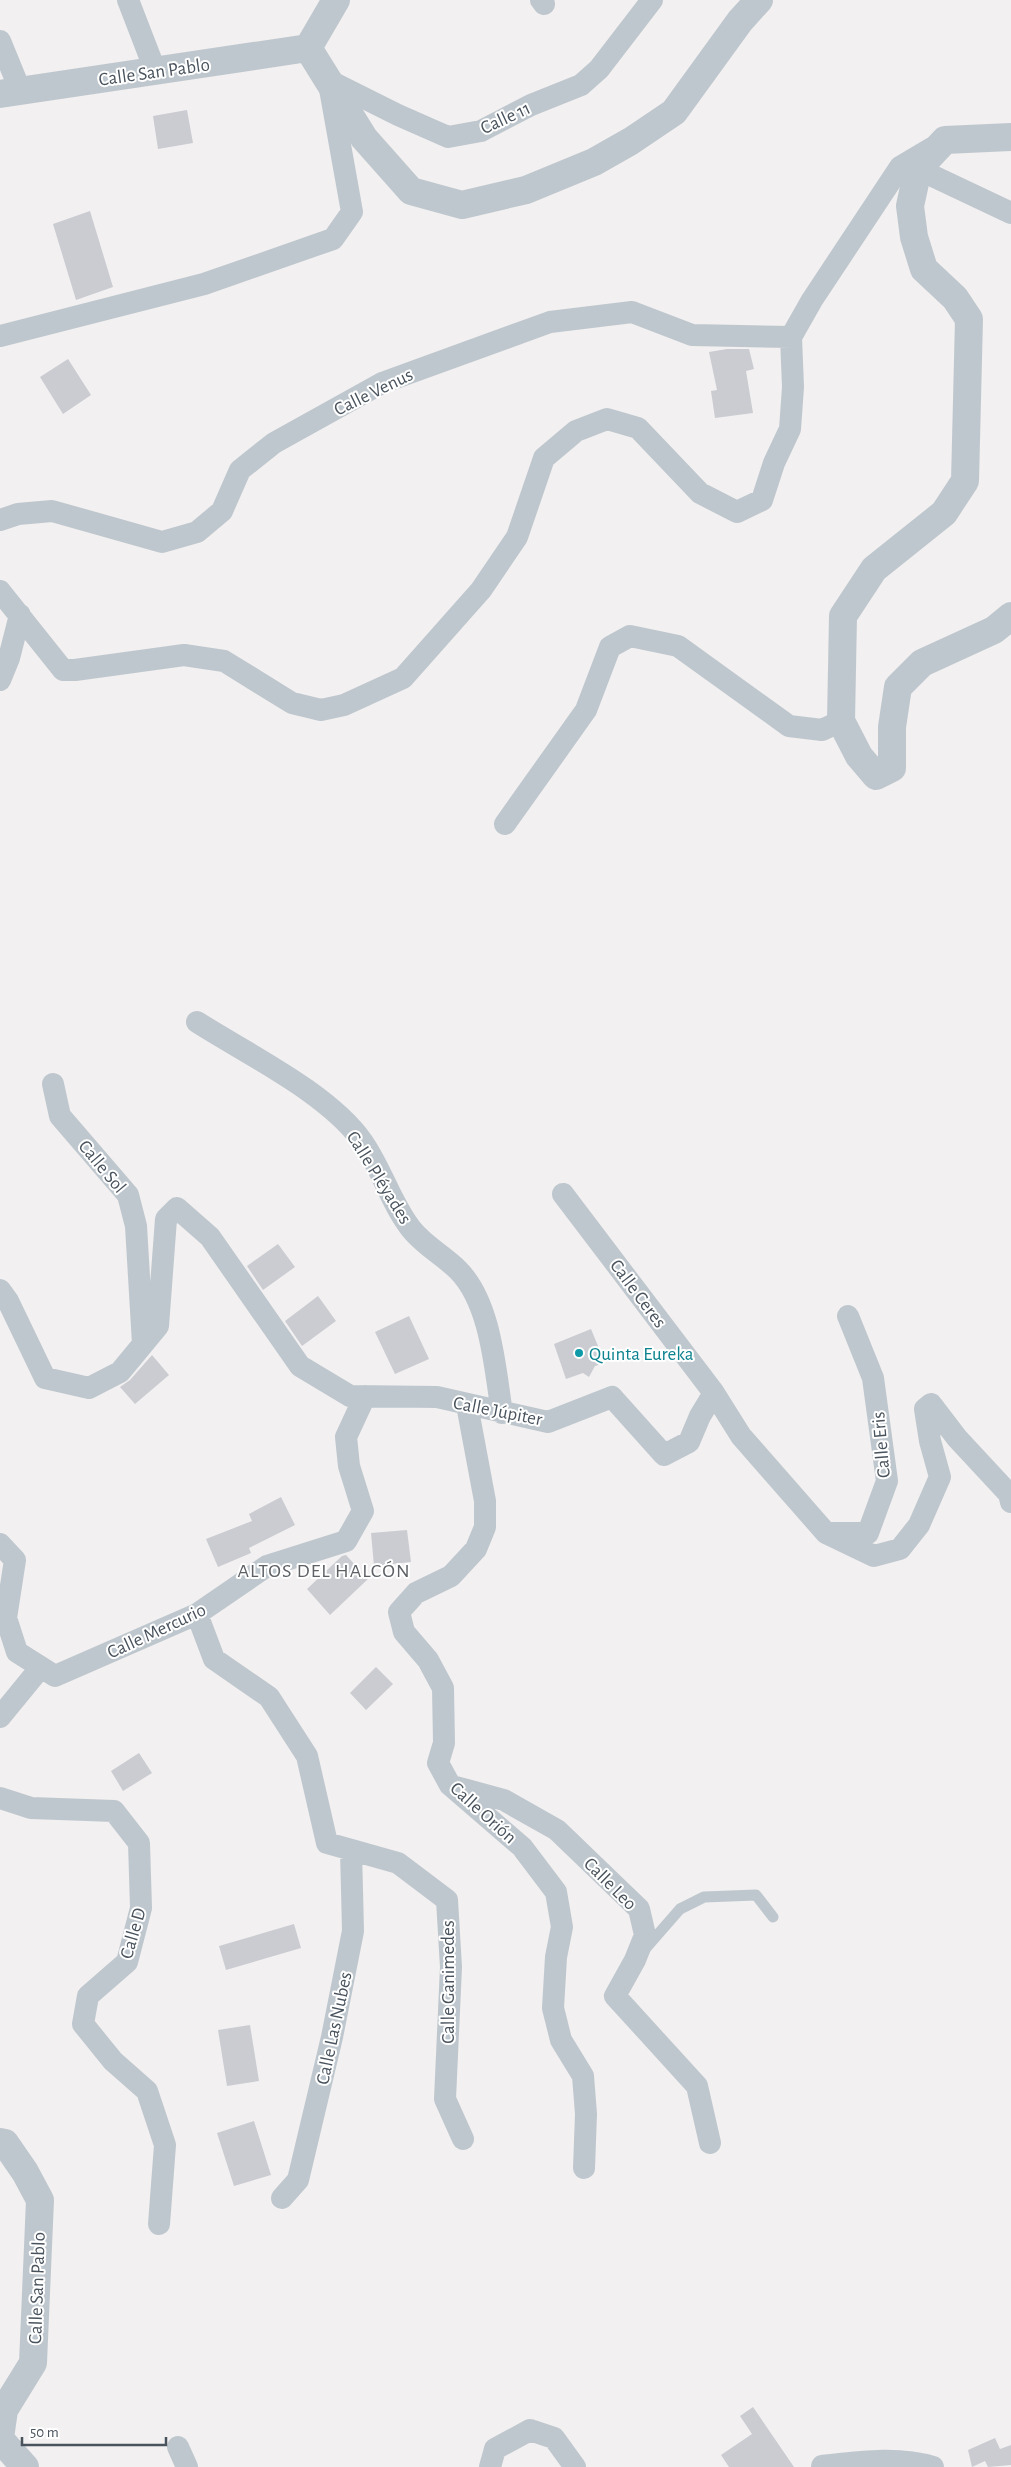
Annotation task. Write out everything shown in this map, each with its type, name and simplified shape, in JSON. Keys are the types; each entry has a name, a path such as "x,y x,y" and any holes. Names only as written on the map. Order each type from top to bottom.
{"street":[{"path":"128,0 155,70"},
{"path":"336,0 308,48 364,138 411,191 462,205 526,190 594,162 631,141 674,112 724,43 759,0"},
{"name":"Calle 11","path":"328,80 398,115 448,137 481,131 531,105 581,85 599,69 652,0"},
{"path":"0,41 10,92"},
{"name":"Calle San Pablo","path":"10,92 308,48"},
{"path":"0,336 204,284 333,239 352,212 328,80"},
{"path":"0,591 63,670 184,655 224,660 292,703 321,710 344,705 403,678 481,590 516,537 544,458 576,431 607,419 638,428 700,492 737,512 762,500 774,463 790,429 793,387 791,338 812,300 900,167 945,140 1011,137"},
{"path":"945,140 918,169 910,206 914,237 924,269 955,298 969,319 965,481 944,513 874,569 843,616 841,721 858,756 876,776 892,768 892,728 898,687 922,663 994,630 1011,616"},
{"path":"918,169 1011,213"},
{"name":"Calle Venus","path":"0,520 18,514 52,511 162,542 198,532 222,511 240,470 274,443 382,383 550,322 632,312 692,335 791,338"},
{"path":"0,680 9,658 20,615"},
{"path":"505,824 586,710 610,647 630,636 678,646 789,726 822,730 841,721"},
{"name":"Calle Pléyades","path":"197,1022 297,1085 339,1116 362,1141 412,1230 459,1271 475,1295 489,1334 502,1413"},
{"name":"Calle Sol","path":"53,1084 60,1116 128,1195 136,1226 143,1344"},
{"name":"Calle Ceres","path":"563,1194 714,1393"},
{"name":"Calle Júpiter","path":"0,1290 8,1301 45,1378 89,1388 120,1372 158,1326 166,1219 177,1208 210,1237 300,1366 350,1396 437,1397 548,1422 612,1397 664,1455 689,1442 700,1416 714,1393"},
{"name":"Calle Eris","path":"826,1533 868,1533 887,1481 874,1378 848,1316"},
{"path":"714,1393 741,1436 826,1533 874,1556 900,1549 919,1525 940,1477 930,1441 925,1409 931,1404 957,1438 1009,1494 1011,1502"},
{"name":"Calle Mercurio","path":"41,1667 56,1676 197,1614 267,1566 346,1542 363,1511 349,1466 346,1437 365,1396"},
{"name":"Calle Orión","path":"467,1405 485,1501 485,1527 476,1549 451,1576 416,1593 399,1612 404,1632 428,1660 443,1688 444,1743 438,1763 450,1785 522,1847 556,1892 562,1928 556,1957 553,2008 560,2040 583,2076 586,2114 584,2168"},
{"path":"0,1544 15,1560 6,1618 8,1626 17,1652 41,1667 0,1717"},
{"name":"Calle Ganimedes","path":"197,1614 214,1659 269,1697 307,1756 327,1843 398,1863 448,1900 451,1968 445,2099 463,2139"},
{"name":"Calle Leo","path":"450,1785 504,1800 557,1830 639,1909 645,1935 635,1960 615,1996 697,2086 710,2143"},
{"name":"Calle D","path":"0,1798 31,1808 114,1811 139,1843 141,1908 127,1962 88,1996 83,2024 114,2061 147,2091 165,2145 159,2224"},
{"name":"Calle Las Nubes","path":"282,2198 298,2180 334,2027 353,1931 351,1850"},
{"name":"Calle San Pablo","path":"0,2142 4,2144 25,2172 40,2200 33,2363 4,2410 0,2438 25,2467"},
{"path":"490,2467 495,2449 530,2430 554,2438 575,2467"},
{"path":"822,2466 869,2461 919,2463 933,2467"}],"lane":[{"path":"635,1960 680,1909 704,1897 756,1895 773,1917"}],"building":[{"path":"187,110 193,143 158,149 153,116"},
{"path":"90,211 113,287 76,300 53,224"},
{"path":"727,349 749,349 754,369 746,371 753,413 715,418 711,391 717,390 709,352"},
{"path":"68,359 91,395 63,414 40,377"},
{"path":"278,1244 295,1267 263,1290 247,1266"},
{"path":"318,1296 336,1321 302,1346 285,1321"},
{"path":"409,1316 429,1359 395,1374 375,1332"},
{"name":"Quinta Eureka","path":"591,1329 605,1363 595,1366 589,1377 583,1373 566,1379 554,1344"},
{"path":"152,1355 169,1375 135,1404 120,1387 130,1380"},
{"path":"281,1497 295,1525 249,1548 251,1553 218,1567 206,1539 252,1521 249,1514"},
{"path":"407,1530 411,1562 374,1566 371,1533"},
{"path":"346,1555 368,1579 330,1615 307,1589 342,1556"},
{"path":"376,1667 393,1684 366,1710 350,1693"},
{"path":"139,1753 152,1773 123,1791 111,1771"},
{"path":"294,1924 301,1948 226,1970 219,1946"},
{"path":"250,2025 259,2081 227,2086 218,2030"},
{"path":"254,2121 271,2175 234,2186 217,2133"},
{"path":"753,2407 794,2467 729,2467 721,2455 752,2434 740,2416"},
{"path":"995,2438 1000,2449 1011,2445 1011,2465 988,2467 985,2461 972,2467 968,2450"}],"place":[{"name":"Quinta Eureka","path":"579,1353"}],"district":[{"name":"ALTOS DEL HALCÓN","path":"324,1570"}]}
